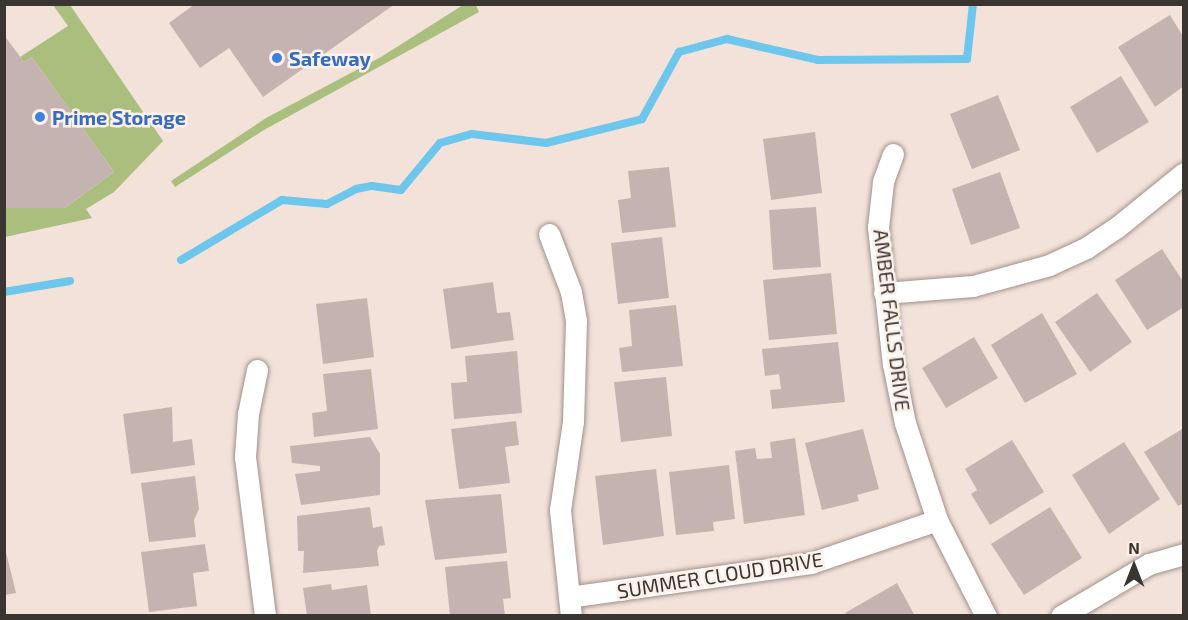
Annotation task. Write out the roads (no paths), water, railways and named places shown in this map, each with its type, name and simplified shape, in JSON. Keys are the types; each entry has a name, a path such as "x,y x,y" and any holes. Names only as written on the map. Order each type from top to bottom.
{"street":[{"name":"AMBER FALLS DRIVE","path":"893,154 883,182 878,227 884,293 905,423 937,520 986,615"},
{"path":"884,293 973,286 1048,265 1086,248 1116,228 1184,173"},
{"path":"549,234 571,292 576,321 572,430 560,510 570,606"},
{"path":"256,370 248,414 245,457 265,615"},
{"name":"SUMMER CLOUD DRIVE","path":"570,606 811,563 937,520"},
{"path":"1061,615 1149,564 1184,554"}],"waterway":[{"path":"181,260 282,200 327,204 356,189 372,186 401,190 440,143 472,134 546,143 642,119 679,52 727,39 818,60 967,59 973,4"},
{"path":"4,292 70,281"}],"place":[{"name":"Safeway","path":"277,58"},
{"name":"Prime Storage","path":"40,117"}]}
